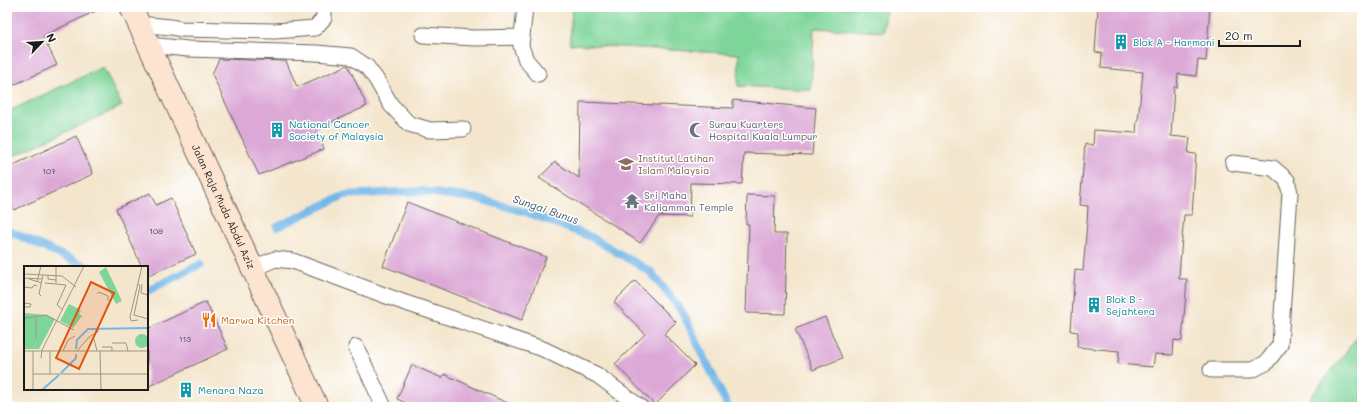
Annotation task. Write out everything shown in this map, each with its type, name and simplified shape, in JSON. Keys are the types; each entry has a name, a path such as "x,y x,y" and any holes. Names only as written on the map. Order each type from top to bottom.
{"main road":[{"name":"Jalan Raja Muda Abdul Aziz","path":"135,15 223,208 317,407"}],"lane":[{"path":"135,15 181,29 275,30 315,28 324,18 324,7"},
{"path":"525,7 521,46 526,60 538,74"},
{"path":"423,35 474,38 522,37"},
{"path":"149,45 171,46 188,49 316,53 351,56 367,67 376,79 391,105 409,124 430,130 462,129"},
{"path":"1212,370 1252,370 1266,363 1280,345 1290,193 1287,180 1273,168 1233,163"},
{"path":"249,263 275,259 293,261 400,302 543,349 597,375 640,407"},
{"path":"356,347 384,407"}],"green space":[{"path":"572,7 886,7 884,32 814,28 811,90 738,86 739,54 570,44"},
{"path":"103,67 122,106 7,159 7,112"},
{"path":"1362,331 1362,407 1303,407"}],"building":[{"path":"7,7 104,7 43,36 57,65 7,88"},
{"path":"1098,7 1210,7 1206,61 1198,60 1196,76 1178,74 1177,87 1174,87 1171,136 1190,138 1188,153 1196,154 1192,215 1184,215 1180,263 1179,279 1187,279 1182,341 1174,340 1173,355 1155,354 1153,367 1118,364 1119,351 1077,347 1078,332 1071,331 1075,270 1083,271 1087,222 1088,206 1080,205 1085,144 1093,145 1094,130 1136,133 1143,72 1101,68 1102,53 1095,52"},
{"name":"National Cancer Society of Malaysia","path":"219,59 286,61 297,87 348,65 367,106 316,129 324,149 259,175 212,74"},
{"name":"Surau Kuarters Hospital Kuala Lumpur","path":"733,100 816,108 812,155 744,153 742,184 691,183 690,217 659,216 640,243 539,178 555,162 579,178 580,102 733,108"},
{"path":"76,136 93,174 14,210 7,196 7,168"},
{"path":"150,193 156,205 171,198 196,254 148,276 148,266 142,266 116,209"},
{"path":"747,195 775,196 774,234 787,234 785,314 746,313 749,224 746,224"},
{"path":"407,202 546,257 522,320 383,266"},
{"path":"635,281 676,322 664,334 695,365 655,405 615,364 645,334 614,302"},
{"path":"206,302 228,349 148,387 148,329"},
{"path":"825,317 842,358 813,370 795,329"},
{"path":"412,365 442,378 444,374 516,407 415,407 397,399"}],"waterway":[{"name":"Sungai Bunus","path":"277,227 345,195 420,191 479,199 529,213 591,237 651,272 683,313 728,407"},
{"name":"Sungai Bunus","path":"7,230 85,266"},
{"name":"Sungai Bunus","path":"148,290 201,264"}],"place":[{"name":"Blok A - Harmoni","path":"1121,42"},
{"name":"National Cancer Society of Malaysia","path":"277,130"},
{"name":"Surau Kuarters Hospital Kuala Lumpur","path":"697,130"},
{"name":"Institut Latihan Islam Malaysia","path":"626,164"},
{"name":"Sri Maha Kaliamman Temple","path":"632,201"},
{"name":"Blok B - Sejahtera","path":"1094,305"},
{"name":"Marwa Kitchen","path":"209,320"},
{"name":"Menara Naza","path":"186,390"}]}
